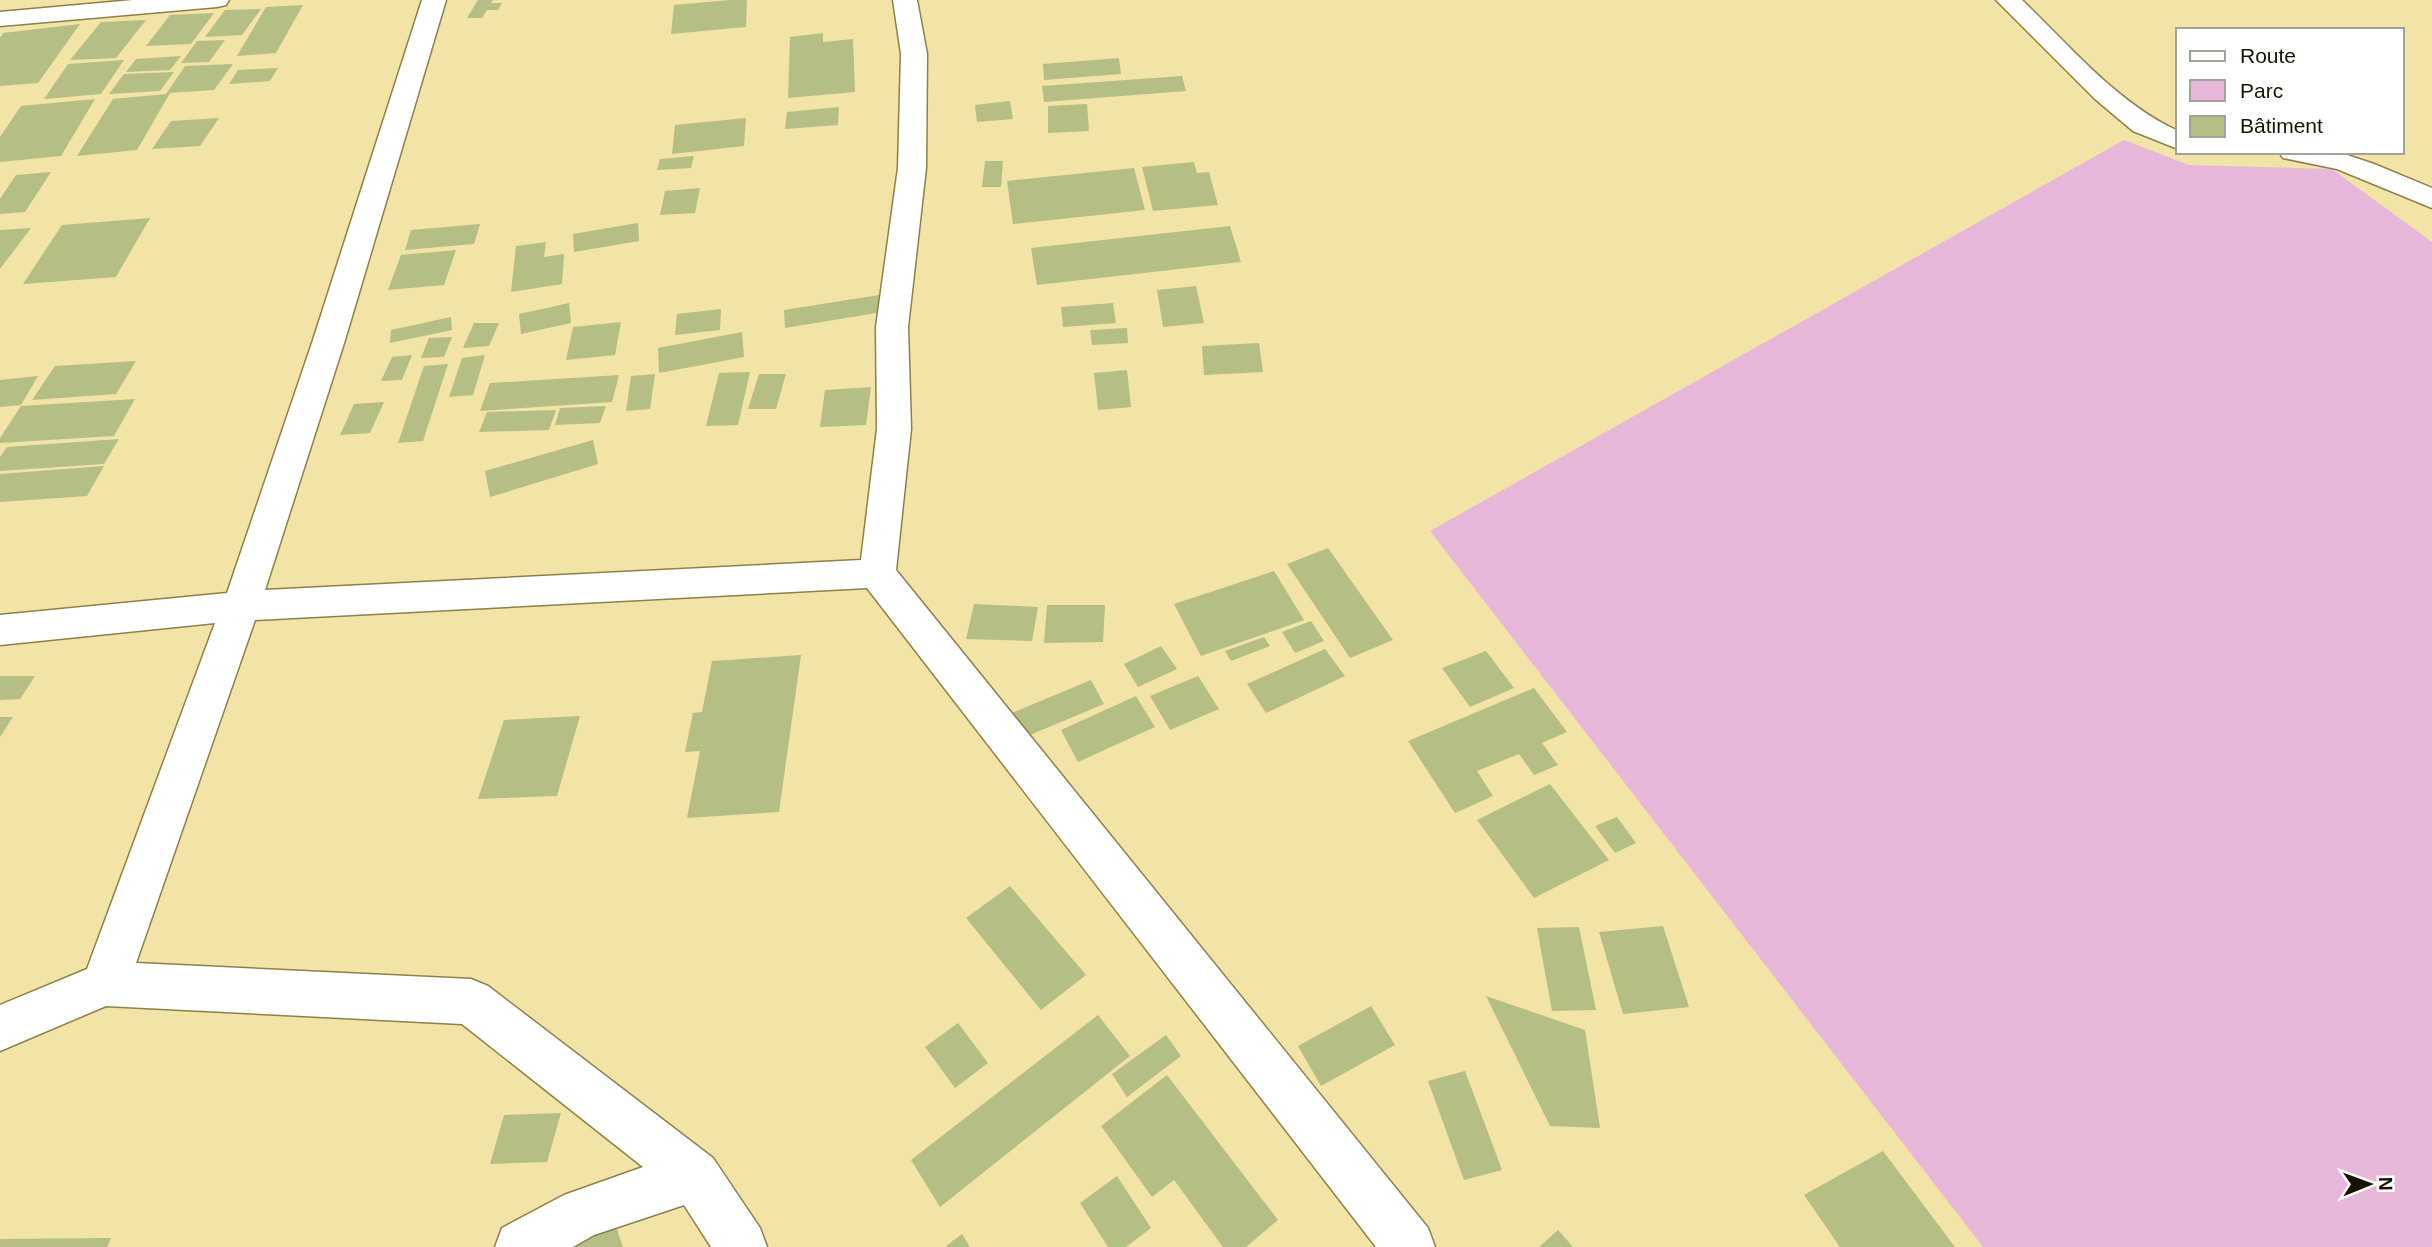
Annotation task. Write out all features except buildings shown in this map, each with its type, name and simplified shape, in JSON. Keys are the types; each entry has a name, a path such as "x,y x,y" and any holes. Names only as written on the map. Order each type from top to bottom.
{"street":[{"path":"0,19 217,0"},
{"path":"105,984 241,606 329,340 434,0"},
{"path":"905,0 914,54 912,168 892,327 894,429 877,573 1409,1247"},
{"path":"2008,0 2104,93 2143,125 2176,140"},
{"path":"2310,154 2346,162 2432,199"},
{"path":"0,630 241,606 877,573"},
{"path":"0,1028 105,984 471,1002 695,1176 741,1247"},
{"path":"521,1247 582,1213 695,1176"}],"green space":[{"path":"2124,140 2189,165 2332,169 2432,242 2432,1247 1983,1247 1430,531"}]}
